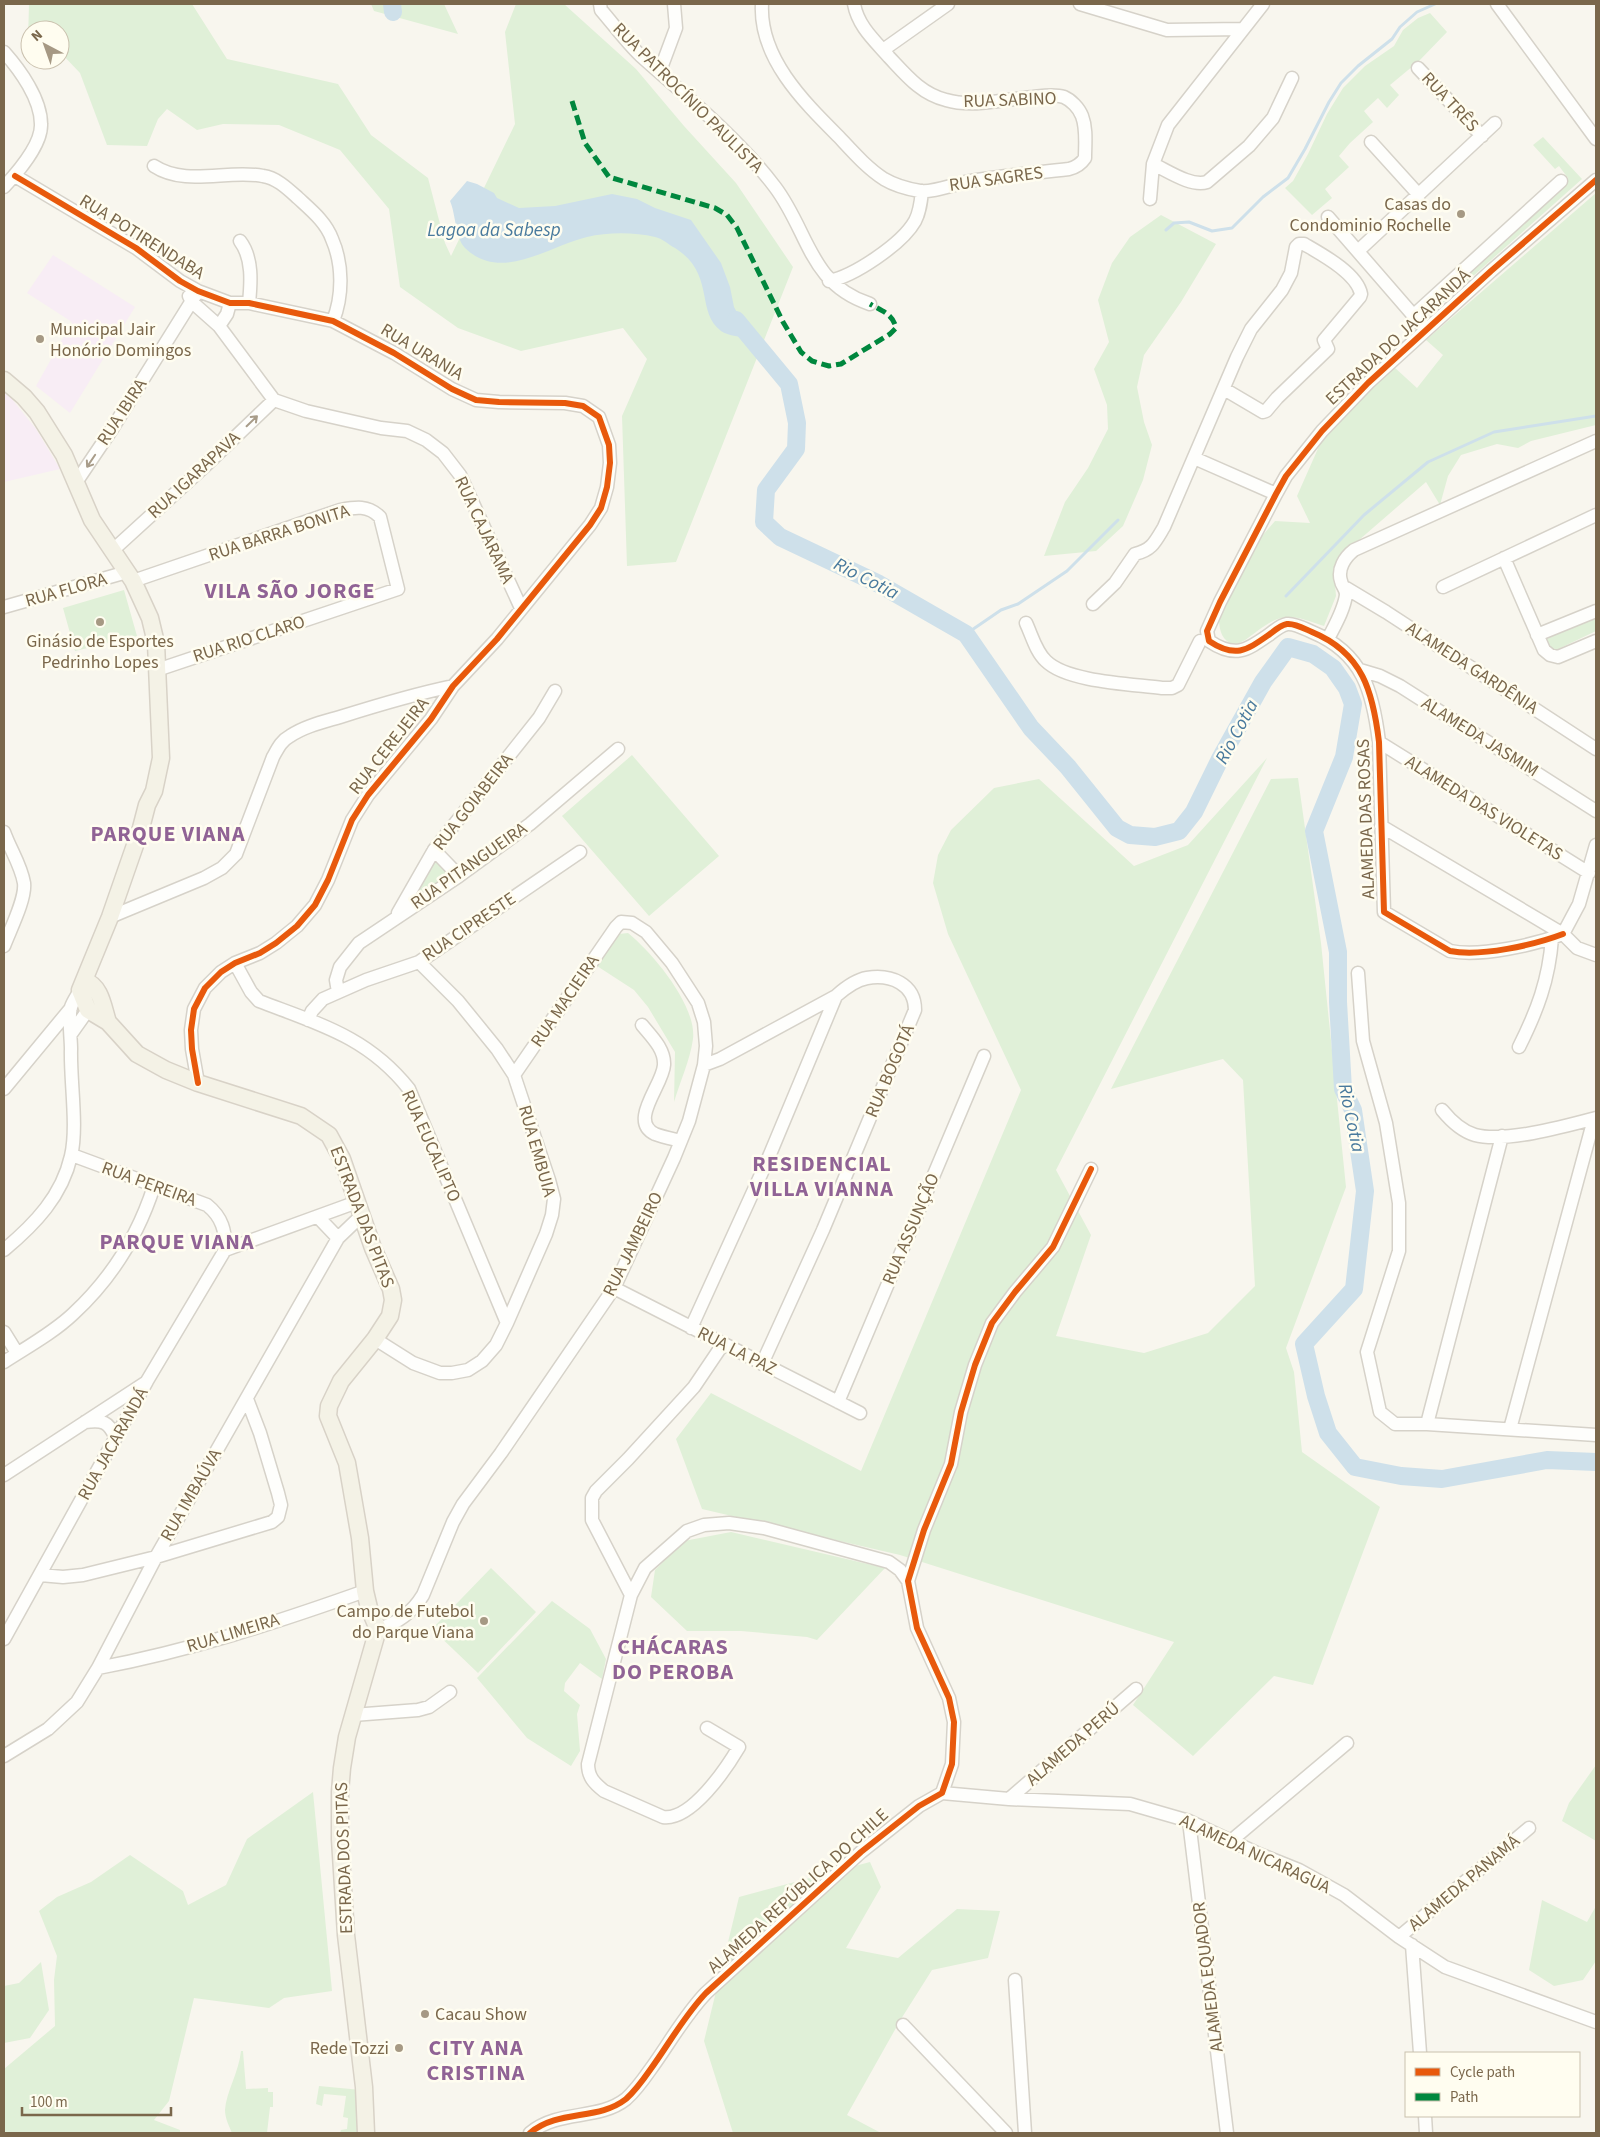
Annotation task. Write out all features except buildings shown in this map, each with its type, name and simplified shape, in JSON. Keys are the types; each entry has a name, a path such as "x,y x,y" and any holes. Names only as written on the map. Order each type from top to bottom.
{"main road":[{"path":"4,380 41,417 64,455 77,481 92,520 130,576 150,618 156,644 161,758 154,791 147,805 141,828 110,917 91,963 88,1010"},
{"name":"ESTRADA DAS PITAS","path":"88,987 108,1022 136,1054 166,1070 198,1083 301,1116 329,1135 336,1144 359,1209 391,1289 393,1300 390,1316 375,1339"},
{"name":"ESTRADA DAS PITAS","path":"88,1010 108,1022"},
{"path":"375,1339 341,1381 329,1406 328,1416 346,1463 350,1480 360,1538 365,1591 378,1630"},
{"name":"ESTRADA DOS PITAS","path":"366,2133 364,2087 346,1935 340,1839 342,1768 353,1715 378,1630"}],"street":[{"name":"RUA PATROCÍNIO PAULISTA","path":"600,4 601,10 640,55 737,142 757,164 776,188 829,281"},
{"path":"660,71 676,28 674,4"},
{"path":"761,4 762,23 767,37 781,71 794,90 862,162 884,179 905,188 922,191 920,209 915,222 905,233 890,247 858,269 829,281"},
{"name":"RUA SABINO","path":"854,4 861,26 910,80 929,94 947,101 984,102 1047,96 1065,98 1074,104 1082,116 1085,130 1085,158 1080,164 1069,169"},
{"path":"883,50 948,4"},
{"path":"1080,4 1111,8 1128,20 1167,30 1243,29"},
{"path":"1150,198 1153,164 1168,126 1262,4"},
{"path":"1497,4 1596,140"},
{"path":"4,52 35,98 42,125 29,155 15,176 4,187"},
{"name":"RUA TRÊS","path":"1418,68 1482,136"},
{"path":"1153,164 1186,179 1202,184 1207,182 1249,146 1273,118 1292,78"},
{"path":"1358,251 1495,123"},
{"path":"1372,142 1418,194"},
{"path":"154,166 172,175 261,175 279,182 292,193 312,211 325,226 332,238 341,290 339,307 333,321"},
{"name":"RUA SAGRES","path":"922,191 972,181 1069,169"},
{"name":"RUA POTIRENDABA","path":"15,176 136,248 180,280 219,326 274,400"},
{"path":"1414,315 1561,180"},
{"name":"ESTRADA DO JACARANDÁ","path":"1328,639 1288,624 1279,627 1250,648 1228,652 1209,641 1207,631 1220,602 1286,476 1340,410 1426,330 1596,180"},
{"path":"1328,216 1426,330"},
{"path":"240,241 246,248 248,257 249,303"},
{"path":"1094,604 1115,584 1135,554 1147,551 1164,527 1224,389 1251,329 1282,290 1291,273 1294,249 1298,245 1304,244 1338,266 1359,287 1360,297 1324,340 1328,349 1266,411 1262,411 1224,389"},
{"path":"829,281 853,298 870,304"},
{"name":"RUA POTIRENDABA","path":"195,296 230,303"},
{"name":"RUA IBIRA","path":"77,481 112,429 195,296"},
{"path":"219,326 224,320 230,303"},
{"name":"RUA URANIA","path":"230,303 249,303 333,321 386,348 452,389 476,400 566,403 583,406 599,417"},
{"name":"RUA IGARAPAVA","path":"114,550 274,400"},
{"name":"RUA CAJARAMA","path":"274,400 306,411 381,428 407,431 426,440 444,453 460,476 521,608"},
{"name":"RUA CEREJEIRA","path":"198,1083 191,1030 194,1009 205,988 221,972 235,963 260,953 298,926 315,905 328,880 352,820 368,795 431,719 453,686 497,639 585,531 601,508 610,463 609,445 599,417"},
{"path":"1328,639 1346,597 1346,588 1341,582 1340,573 1343,563 1354,550 1596,441"},
{"path":"1194,458 1276,494"},
{"name":"RUA BARRA BONITA","path":"130,576 340,510 363,507 373,510 380,517 398,589"},
{"path":"1443,587 1596,515"},
{"path":"1504,558 1537,636 1546,652 1558,657 1596,641"},
{"name":"RUA FLORA","path":"4,607 130,576"},
{"name":"ALAMEDA GARDÊNIA","path":"1346,588 1596,749"},
{"name":"RUA RIO CLARO","path":"157,670 398,589"},
{"path":"1537,636 1596,611"},
{"path":"1026,623 1039,653 1046,662 1056,669 1080,678 1162,688 1172,688 1178,685 1200,641"},
{"name":"ALAMEDA DAS ROSAS","path":"1328,639 1345,652 1360,670 1376,716 1379,742 1384,912 1450,951 1461,953 1477,953 1558,936"},
{"name":"ALAMEDA JASMIM","path":"1360,670 1380,676 1400,686 1596,811"},
{"path":"110,917 204,878 222,868 236,854 273,756 280,743 289,736 302,729 362,710 412,695 453,686"},
{"name":"RUA GOIABEIRA","path":"395,917 434,850 539,718 555,691"},
{"name":"ALAMEDA DAS VIOLETAS","path":"1379,742 1589,873"},
{"name":"RUA PITANGUEIRA","path":"338,992 336,980 340,967 348,954 359,943 395,917 459,876 530,824 618,749"},
{"path":"1381,826 1577,948 1596,954"},
{"path":"4,832 18,863 24,884 19,909 4,946"},
{"path":"1518,1047 1537,1011 1558,936 1579,904 1596,845"},
{"path":"434,850 459,876"},
{"name":"RUA CIPRESTE","path":"286,1011 323,999 366,980 419,962 580,852"},
{"name":"RUA JAMBEIRO","path":"378,1630 406,1616 417,1605 423,1595 453,1522 463,1504 614,1288 681,1141 704,1065 706,1046 704,1022 698,1003 661,948 638,925 627,921 621,922 616,927"},
{"name":"RUA MACIEIRA","path":"514,1075 616,927"},
{"name":"RUA EMBUIA","path":"375,1339 426,1369 452,1373 468,1370 482,1361 496,1345 507,1323 546,1234 552,1215 554,1199 514,1075 497,1049 458,1000 419,962"},
{"name":"RUA EUCALIPTO","path":"235,963 250,992 259,1001 308,1020 358,1043 394,1070 409,1089 507,1323"},
{"path":"1358,973 1363,1040 1386,1123 1400,1203 1399,1251 1366,1352 1380,1412 1394,1424 1427,1424 1596,1434"},
{"name":"RUA BOGOTÁ","path":"704,1065 720,1059 836,996 848,986 866,978 889,978 902,983 911,991 915,1000 915,1010 823,1230 762,1364"},
{"path":"4,1089 88,987"},
{"path":"692,1328 768,1159 836,996"},
{"name":"RUA CIPRESTE","path":"308,1020 312,1011 323,999"},
{"path":"4,1250 26,1232 50,1205 64,1177 72,1155 71,1008"},
{"path":"71,1034 88,1010"},
{"path":"642,1025 662,1053 664,1064 662,1075 646,1110 644,1120 646,1128 654,1134 681,1141"},
{"name":"RUA ASSUNÇÃO","path":"838,1402 984,1056"},
{"path":"1442,1110 1454,1124 1474,1135 1490,1137 1552,1128 1595,1118 1510,1430"},
{"path":"1427,1424 1502,1136"},
{"name":"RUA PEREIRA","path":"72,1155 207,1205 216,1212 224,1229 225,1250"},
{"path":"908,1581 924,1530 951,1464 961,1412 974,1365 992,1323 1015,1292 1054,1247 1091,1169"},
{"path":"4,1362 72,1315 109,1275 129,1246 146,1213 154,1186"},
{"path":"225,1250 318,1217 359,1209"},
{"name":"RUA IMBAÚVA","path":"4,1756 48,1729 77,1702 98,1668 156,1557 338,1238 359,1209"},
{"path":"318,1217 338,1238"},
{"name":"RUA JACARANDÁ","path":"4,1639 147,1382 225,1250"},
{"name":"RUA LA PAZ","path":"614,1288 860,1413"},
{"path":"4,1332 17,1353"},
{"path":"631,1595 592,1520 592,1498 596,1490 628,1459 694,1387 723,1344"},
{"path":"4,1476 147,1382"},
{"path":"40,1575 63,1578 156,1557 257,1528 272,1522 278,1517 280,1505 278,1492 260,1433 247,1399"},
{"path":"85,1422 98,1420 107,1424 116,1438"},
{"path":"707,1728 738,1748 720,1778 704,1795 678,1816 672,1818 663,1817 604,1791 588,1772 588,1764 631,1595 645,1568 686,1531 704,1525 729,1523 764,1528 889,1562 900,1570 908,1581 917,1628 949,1698 954,1722 952,1764 942,1793"},
{"name":"RUA LIMEIRA","path":"98,1668 150,1658 311,1610 365,1591"},
{"name":"ALAMEDA PERÚ","path":"1009,1798 1136,1689"},
{"path":"353,1715 418,1710 429,1707 450,1692"},
{"path":"1232,1840 1346,1742"},
{"name":"ALAMEDA NICARAGUA","path":"942,1793 1130,1804 1189,1821 1299,1870 1344,1895 1399,1937 1445,1967 1596,2022"},
{"name":"ALAMEDA REPÚBLICA DO CHILE","path":"530,2133 540,2125 559,2118 609,2109 625,2099 637,2088 672,2040 691,2009 706,1993 861,1852 919,1806 942,1793"},
{"name":"ALAMEDA EQUADOR","path":"1189,1821 1227,2133"},
{"name":"ALAMEDA PANAMÁ","path":"1399,1937 1529,1828"},
{"path":"1412,1945 1420,2052"},
{"path":"1015,1980 1025,2133"},
{"path":"902,2025 1006,2133"},
{"path":"1425,2117 1426,2133"}],"shaded area":[{"path":"53,255 135,307 70,413 36,386 72,322 27,293"},
{"path":"4,393 11,398 36,429 60,469 4,482"}],"green space":[{"path":"29,4 192,4 227,59 338,84 371,135 428,178 445,243 451,256 515,124 505,32 516,4 564,4 636,69 684,126 736,183 793,267 676,562 627,566 622,416 647,359 623,328 521,351 458,328 400,287 389,209 340,150 279,125 223,124 197,130 167,109 158,119 147,146 107,145 80,73 70,62 70,20 29,20"},
{"path":"371,4 444,4 458,34 374,11"},
{"path":"1430,13 1447,32 1419,61 1390,85 1399,95 1387,108 1378,98 1364,111 1373,122 1339,156 1349,167 1325,189 1332,198 1312,215 1285,188 1293,181 1327,114 1343,88 1365,66 1394,46 1403,30 1418,18"},
{"path":"1543,137 1582,179 1425,319 1420,313 1568,178 1559,166 1555,169 1533,145"},
{"path":"1596,193 1596,425 1531,441 1518,448 1497,444 1461,455 1448,476 1440,505 1426,482 1344,553 1334,570 1336,596 1324,626 1297,618 1282,618 1274,620 1240,643 1233,645 1226,640 1221,632 1219,621 1255,544 1275,521 1310,523 1297,496 1320,444 1359,401 1394,367 1417,388 1443,355 1426,340"},
{"path":"1161,215 1216,244 1181,302 1144,355 1137,387 1144,422 1152,445 1143,480 1123,526 1096,551 1044,556 1065,502 1088,468 1108,429 1107,405 1094,369 1109,342 1098,300 1112,263 1130,237"},
{"name":"Ginásio de Esportes Pedrinho Lopes","path":"124,590 137,636 75,651 63,608"},
{"path":"1596,615 1596,631 1552,652 1543,637"},
{"path":"632,755 719,856 649,916 562,816"},
{"path":"1267,758 1056,1170 1091,1235 1056,1336 1144,1353 1208,1333 1255,1286 1243,1080 1223,1059 1111,1089 1271,779 1298,778 1321,943 1346,1187 1286,1348 1294,1372 1302,1452 1380,1507 1313,1685 1274,1676 1193,1756 1133,1705 1174,1642 900,1555 702,1509 676,1439 711,1393 861,1471 1021,1090 948,934 933,883 938,855 951,830 994,788 1039,779 1134,866 1188,845"},
{"path":"438,862 450,873 449,876 421,892 417,891 433,864"},
{"path":"628,933 661,967 681,996 688,1011 692,1026 692,1047 674,1102 675,1052 648,1007 634,990 597,966 619,934"},
{"path":"731,1532 885,1568 817,1640 807,1637 741,1631 687,1631 651,1597 655,1570 684,1541"},
{"name":"Campo de Futebol do Parque Viana","path":"491,1568 536,1612 478,1673 432,1629"},
{"path":"552,1601 590,1629 606,1659 602,1679 580,1663 565,1683 564,1691 580,1705 577,1714 580,1751 571,1766 527,1738 477,1678"},
{"path":"1596,1765 1596,1841 1562,1821 1569,1803"},
{"path":"313,1792 332,1991 284,1998 269,2008 194,1998 169,2101 154,2120 180,2130 180,2133 4,2133 4,2069 55,2026 54,1980 57,1956 39,1911 57,1897 91,1882 130,1855 183,1891 188,1905 226,1885 247,1839"},
{"path":"870,1862 881,1887 846,1948 898,1958 957,1909 1000,1911 988,1958 932,1970 901,2019 847,2115 881,2133 733,2133 704,2041 739,1897"},
{"path":"1542,1900 1587,1922 1596,1906 1596,1961 1583,1980 1554,1986 1529,1970"},
{"path":"41,1962 49,2010 30,2038 4,2043 4,1986 19,1983"},
{"path":"241,2051 243,2051 246,2089 268,2088 268,2092 273,2092 273,2107 270,2107 267,2133 232,2133 226,2119 226,2103 238,2067"},
{"path":"319,2086 361,2090 362,2133 340,2133 341,2130 347,2129 348,2118 343,2117 346,2096 324,2094 322,2106 316,2104"}],"water":[{"name":"Lagoa da Sabesp","path":"467,181 477,184 494,193 497,198 519,208 555,206 612,194 637,199 655,208 691,220 721,263 730,287 734,307 751,338 724,333 713,323 696,269 688,258 658,238 630,233 612,233 572,241 525,259 494,262 479,258 465,248 459,238 450,201"}],"waterway":[{"name":"Rio Cotia","path":"392,4 393,12"},
{"path":"1166,230 1174,223 1189,222 1212,231 1232,228 1263,197 1288,178 1341,83 1358,66 1392,39 1400,27 1417,12 1435,4"},
{"name":"Rio Cotia","path":"736,320 789,384 797,423 796,449 766,490 764,522 780,537 879,584 966,634 1031,728 1068,767 1117,828 1130,835 1155,837 1179,831 1194,812 1220,759 1263,682 1288,647 1313,654 1333,668 1347,688 1353,704 1344,757 1314,831 1338,952 1338,1002 1343,1089 1353,1110 1365,1191 1354,1289 1304,1344 1316,1396 1328,1433 1355,1467 1401,1476 1442,1479 1547,1460 1596,1462"},
{"path":"1286,596 1364,515 1428,462 1494,432 1596,416"},
{"path":"966,634 1001,610 1018,604 1067,571 1118,520"}],"marked path":[{"path":"572,101 585,143 609,177 715,208 727,215 737,228 783,322 801,352 812,361 829,366 841,364 890,334 896,328 895,323 886,313 870,304"}],"cycle path":[{"path":"15,176 136,248 180,281 198,291 230,303 249,303 333,321 394,353 452,389 476,400 565,403 583,406 599,417 609,445 610,463 607,487 601,508 590,525 497,639 453,686 431,719 368,795 352,820 328,880 315,905 297,926 276,943 260,953 235,963 221,972 205,988 194,1009 191,1030 198,1083"},
{"path":"1563,934 1507,949 1477,952 1450,951 1384,912 1379,742 1369,691 1354,663 1343,651 1329,641 1293,624 1283,625 1248,648 1234,651 1218,647 1209,641 1207,631 1220,602 1286,476 1322,431 1368,383 1491,271 1596,180"},
{"path":"530,2133 553,2121 603,2110 615,2106 626,2099 642,2081 706,1993 861,1852 919,1806 942,1793 952,1764 954,1722 949,1698 917,1628 908,1581 924,1530 951,1464 961,1412 975,1365 992,1323 1053,1247 1091,1169"}],"place":[{"name":"Casas do Condominio Rochelle","path":"1461,214"},
{"name":"Municipal Jair Honório Domingos","path":"40,339"},
{"name":"Ginásio de Esportes Pedrinho Lopes","path":"100,622"},
{"name":"Campo de Futebol do Parque Viana","path":"484,1621"},
{"name":"Cacau Show","path":"425,2014"},
{"name":"Rede Tozzi","path":"399,2048"}],"district":[{"name":"VILA SÃO JORGE","path":"290,591"},
{"name":"PARQUE VIANA","path":"168,834"},
{"name":"RESIDENCIAL VILLA VIANNA","path":"822,1176"},
{"name":"PARQUE VIANA","path":"177,1242"},
{"name":"CHÁCARAS DO PEROBA","path":"673,1660"},
{"name":"CITY ANA CRISTINA","path":"476,2060"}]}
